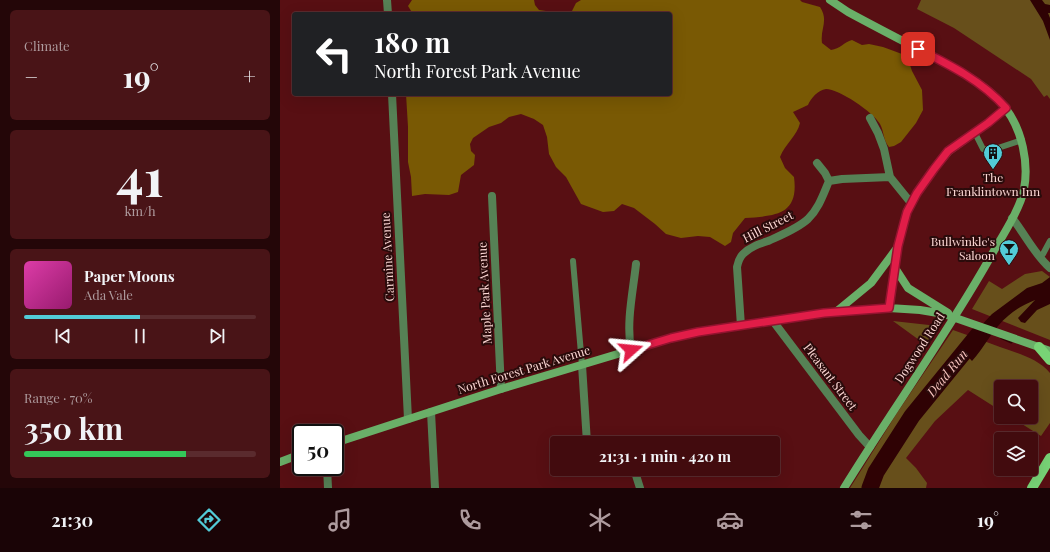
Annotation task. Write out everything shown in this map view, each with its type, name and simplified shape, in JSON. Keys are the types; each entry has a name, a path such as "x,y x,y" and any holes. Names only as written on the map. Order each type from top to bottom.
{"main road":[{"path":"1039,347 1050,347"},
{"path":"1039,347 1050,360"},
{"path":"1032,488 1048,461 1050,453"}],"street":[{"path":"387,0 388,12"},
{"name":"Dogwood Road","path":"830,0 848,12 968,76 993,95 1006,108 1013,118 1022,140 1025,167 1024,189 1020,203 986,265 941,339 844,488"},
{"name":"Carmine Avenue","path":"392,96 408,419"},
{"path":"889,308 898,246 907,212 911,203 948,151 975,133 1006,108"},
{"path":"870,118 884,149 890,178 911,203"},
{"path":"817,163 829,181 842,179 890,178"},
{"name":"Hill Street","path":"741,326 737,267 738,261 743,254 752,247 779,236 807,220 820,203 829,181"},
{"name":"Maple Park Avenue","path":"492,196 501,389"},
{"path":"1012,218 1050,268"},
{"path":"837,311 871,283 898,246"},
{"path":"631,350 628,336 636,264"},
{"path":"895,268 908,288 957,318"},
{"name":"North Forest Park Avenue","path":"344,440 501,389 685,335 837,311 889,308 933,312 957,318 1050,351"},
{"name":"Pleasant Street","path":"773,321 858,435 870,447"},
{"path":"582,365 587,436"},
{"path":"431,412 435,488"},
{"path":"280,462 292,457"},
{"path":"327,476 328,488"},
{"path":"636,476 640,488"}],"lane":[{"path":"975,133 983,149 992,150 1022,140"},
{"path":"1041,255 1050,241"},
{"path":"573,261 582,365"}],"shaded area":[{"path":"412,0 534,0 535,5 539,10 553,12 412,12 408,6"},
{"path":"581,0 800,0 802,2 820,7 824,16 822,43 831,50 852,40 862,45 869,44 883,47 902,54 910,65 922,90 923,110 916,123 901,142 889,147 880,124 870,113 847,97 832,90 823,90 813,97 808,105 793,112 800,123 780,157 785,168 794,177 795,190 793,199 789,206 783,211 766,216 745,218 733,233 731,242 725,246 710,237 698,236 681,238 666,234 634,208 622,204 614,211 603,212 581,204 566,177 556,167 549,154 547,137 543,125 534,119 521,114 509,117 501,123 489,127 473,138 470,144 471,151 475,155 474,165 461,175 458,192 449,195 425,194 412,196 411,177 408,162 406,96 672,96 672,12 566,12 572,11 576,3"},
{"path":"921,0 1050,0 1050,99 1047,95 1044,97 1031,79 954,28 917,9"},
{"path":"1030,0 1042,0 1045,4 1050,5 1050,13 1048,13 1050,18 1050,40 1043,21"},
{"path":"1042,271 1050,277 1050,340 972,309 989,281 1002,289 1025,274"},
{"name":"Dead Run","path":"1050,277 1050,304 1037,310 1025,323 1021,322 1018,318 1035,300 1014,311 998,326 972,361 960,348 992,314 1027,288 1042,283"},
{"path":"893,321 938,326 926,345"},
{"path":"953,330 1027,357 1040,363 1050,373 1050,423 1041,436 1038,434 1038,432 1035,432 1022,424 1038,424 1038,380 994,380 994,407 968,390 935,421 906,458 916,468 927,483 926,488 850,488 897,413"}],"waterway":[{"name":"Dead Run","path":"870,488 876,472 912,416 978,335"},
{"path":"1002,338 1011,342"}],"place":[{"name":"The Franklintown Inn","path":"993,170"},
{"name":"Bullwinkle's Saloon","path":"1009,266"}],"route":[{"path":"631,350 671,338 698,332 837,311 889,308 898,246 907,212 917,193 948,151 975,133 1006,108 999,100 968,76 918,49"}]}
